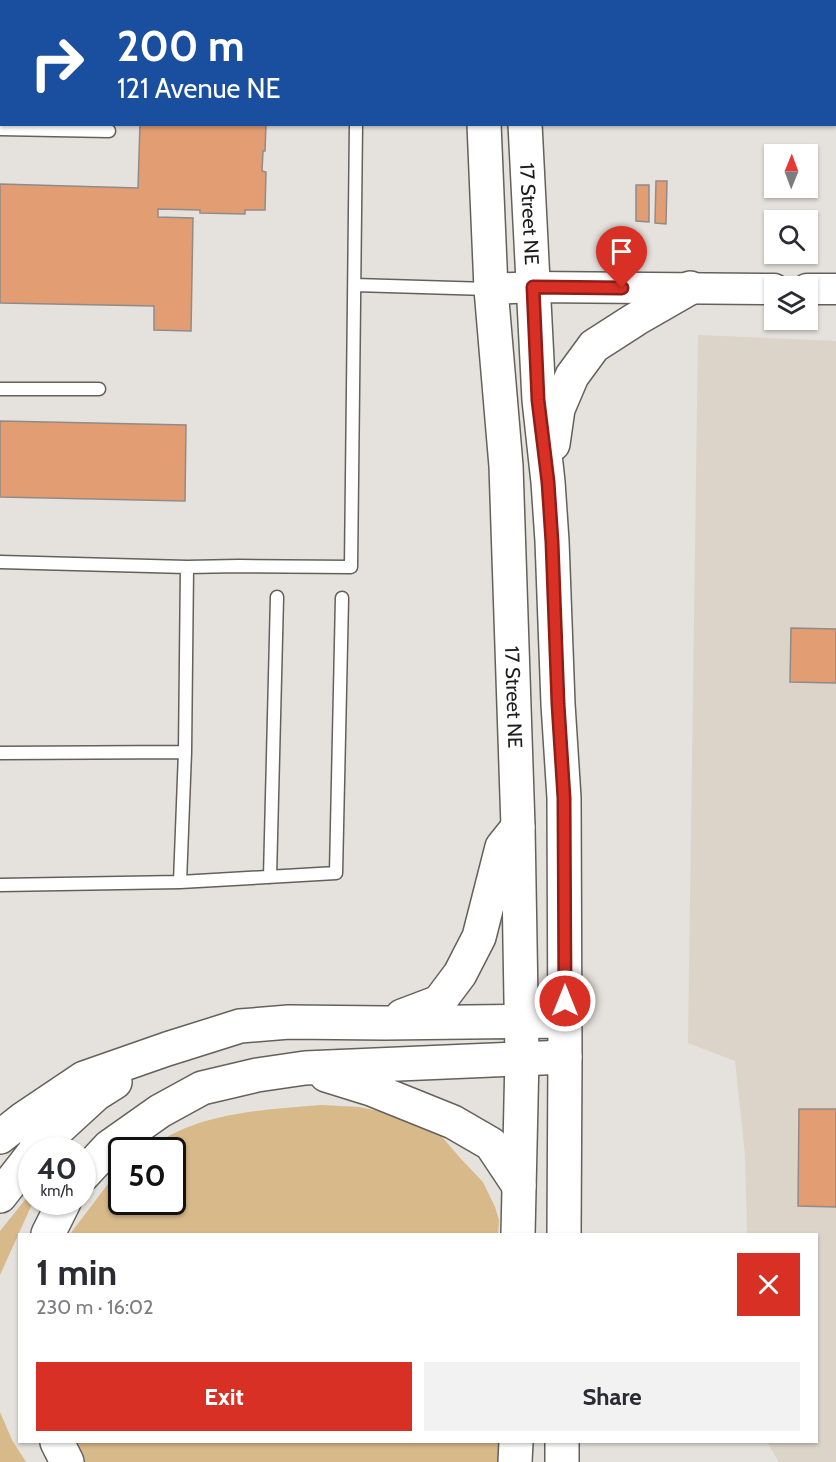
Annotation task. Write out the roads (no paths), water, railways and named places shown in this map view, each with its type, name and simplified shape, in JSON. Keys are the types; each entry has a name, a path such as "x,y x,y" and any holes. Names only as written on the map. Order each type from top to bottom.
{"main road":[{"name":"17 Street NE","path":"484,126 491,289 506,466 518,827 522,1021 518,1233"},
{"name":"17 Street NE","path":"525,126 538,400 548,482 552,542 564,798 566,1057 564,1233"},
{"path":"548,482 558,409 572,376 594,346 690,288"},
{"path":"385,1023 439,1002 460,974 479,937 502,847 518,827"},
{"path":"0,1137 84,1078 167,1048 240,1026 289,1022 565,1021"},
{"path":"49,1137 96,1094 167,1048"},
{"path":"96,1161 109,1147 160,1111 202,1088 257,1075 305,1068 566,1057"},
{"path":"305,1068 371,1089 453,1122 491,1144 519,1186"},
{"path":"0,1196 18,1173"},
{"path":"48,1233 58,1215"},
{"path":"58,1443 67,1462"},
{"path":"515,1462 516,1443"},
{"path":"562,1443 562,1462"}],"street":[{"path":"491,289 533,287 764,289"},
{"path":"818,289 836,289"}],"lane":[{"path":"0,562 188,567 351,567 356,126"},
{"path":"0,129 109,131"},
{"path":"355,285 491,289"},
{"path":"0,389 99,389"},
{"path":"180,882 188,567"},
{"path":"270,877 277,597"},
{"path":"0,885 180,882 336,873 342,598"},
{"path":"0,753 185,752"}]}
